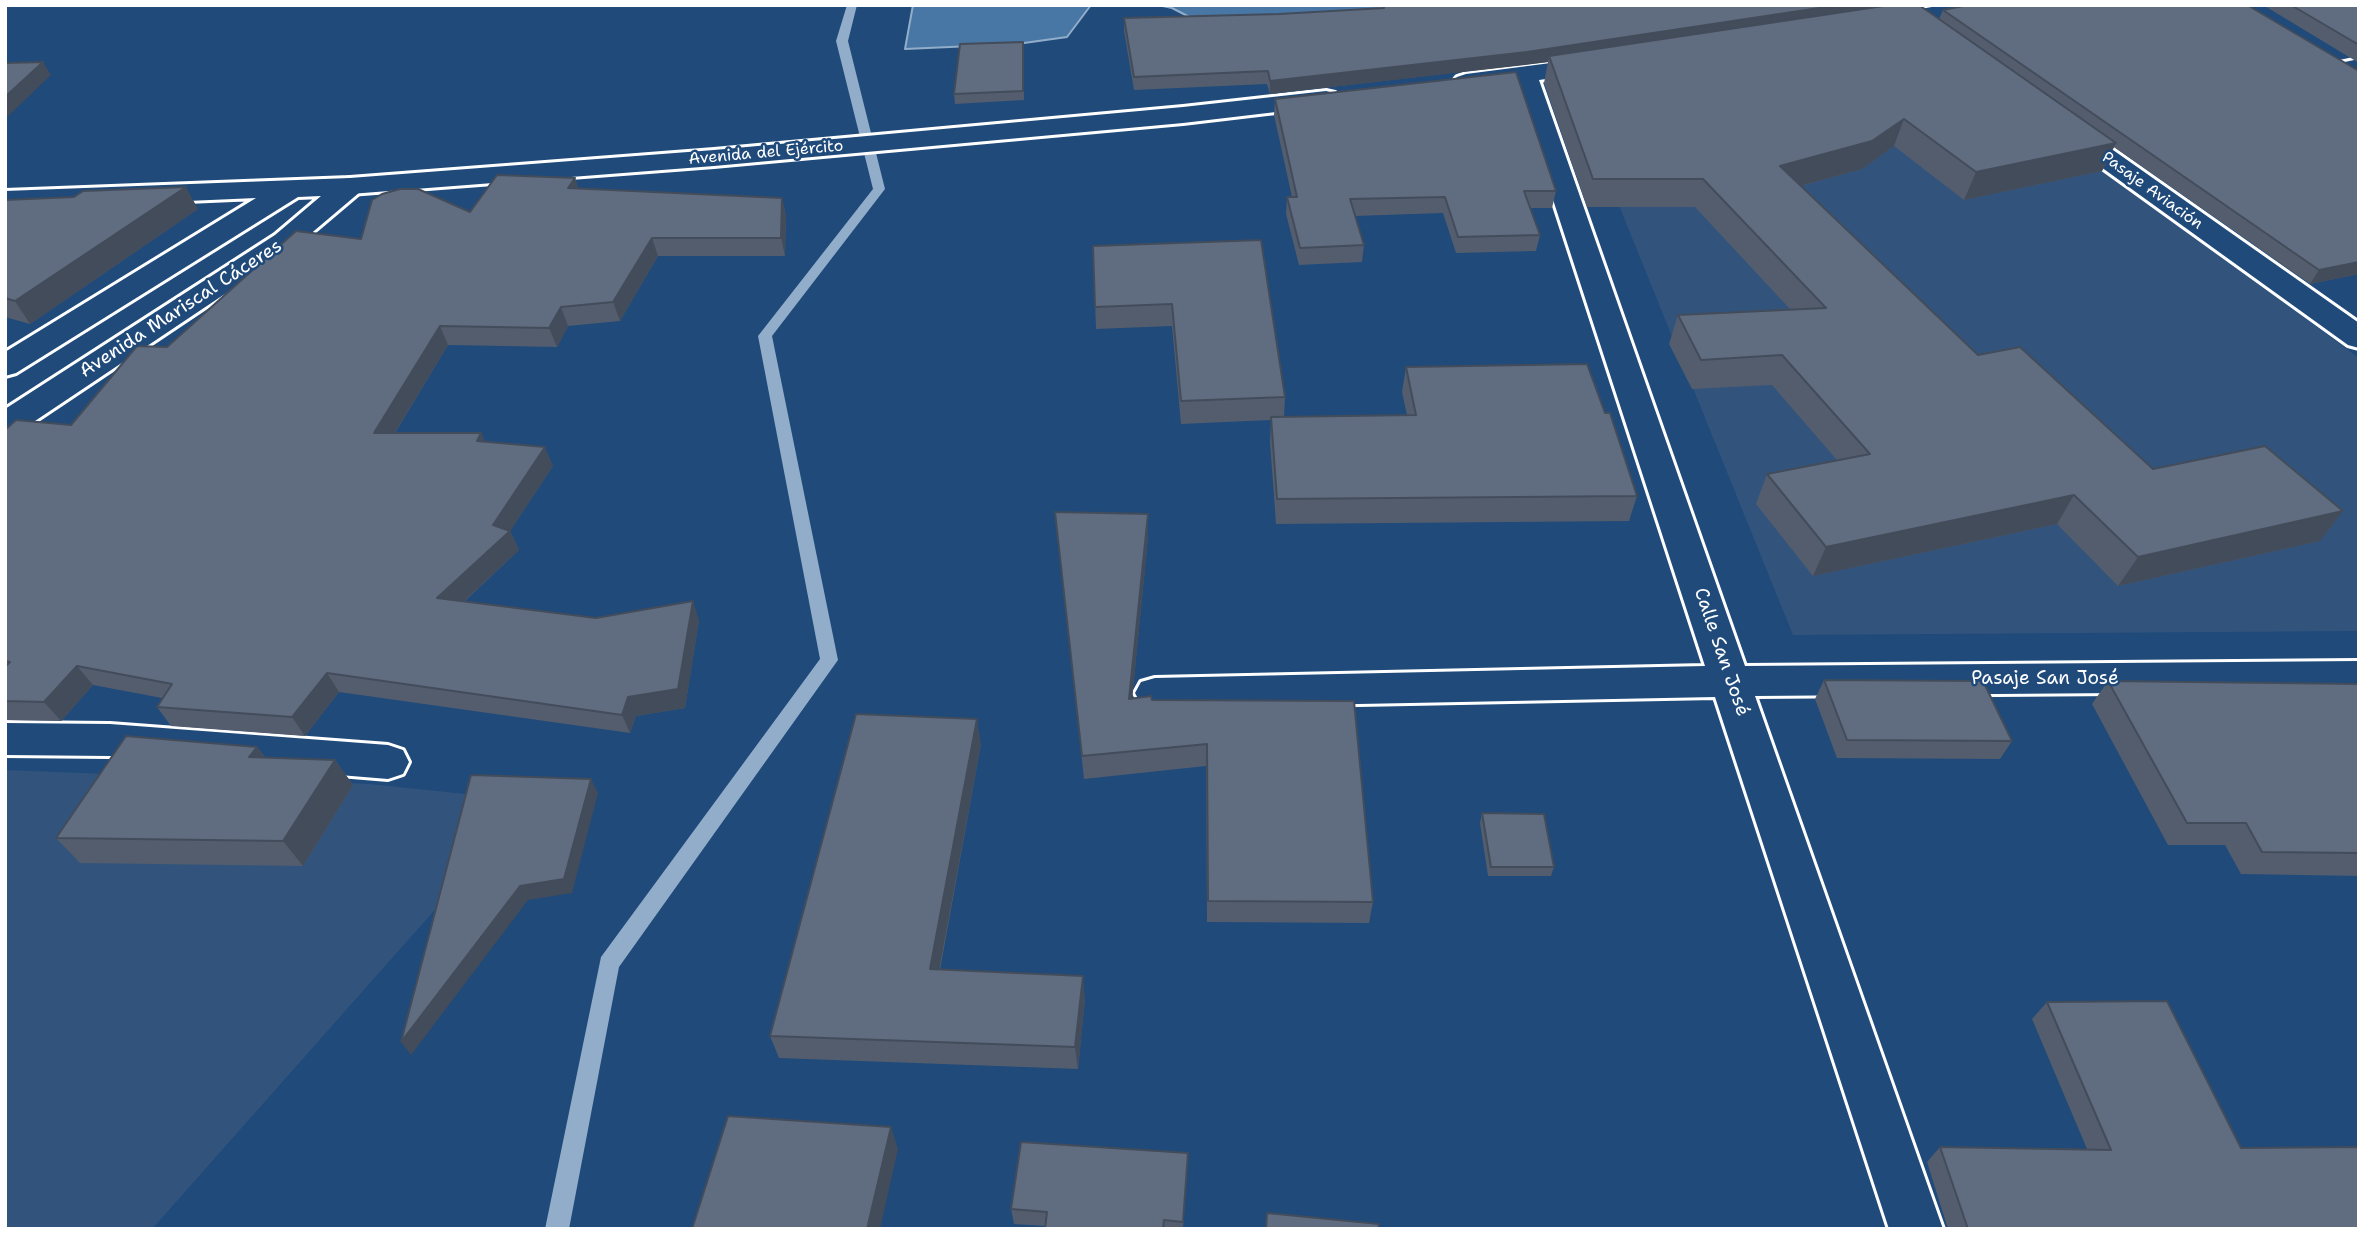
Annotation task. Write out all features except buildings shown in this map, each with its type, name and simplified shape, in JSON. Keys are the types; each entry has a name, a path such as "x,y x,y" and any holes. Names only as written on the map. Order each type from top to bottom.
{"street":[{"path":"1856,27 1986,5"},
{"path":"1911,19 1945,43"},
{"path":"2321,55 2354,71"},
{"path":"1443,85 1622,61"},
{"name":"Calle San José","path":"1525,76 1916,1229"},
{"name":"Avenida del Ejército","path":"5,200 350,186 714,158 1183,115 1347,96"},
{"name":"Pasaje Aviación","path":"2045,114 2359,338"},
{"name":"Avenida Mariscal Cáceres","path":"5,425 285,241 350,186"},
{"path":"5,366 293,188"},
{"name":"Pasaje San José","path":"1155,693 1731,681 2359,676"},
{"path":"5,739 110,740 388,762"}],"shaded area":[{"path":"913,5 1091,5 1067,37 1017,44 905,49"},
{"path":"1158,5 1414,6 1201,23 1172,8"},
{"path":"1919,35 2359,358 2359,631 1793,635 1569,82"},
{"path":"5,770 370,784 484,796 448,895 152,1229 5,1229"}],"waterway":[{"path":"557,1229 609,964 829,660 765,336 879,189 842,41 852,5"}]}
